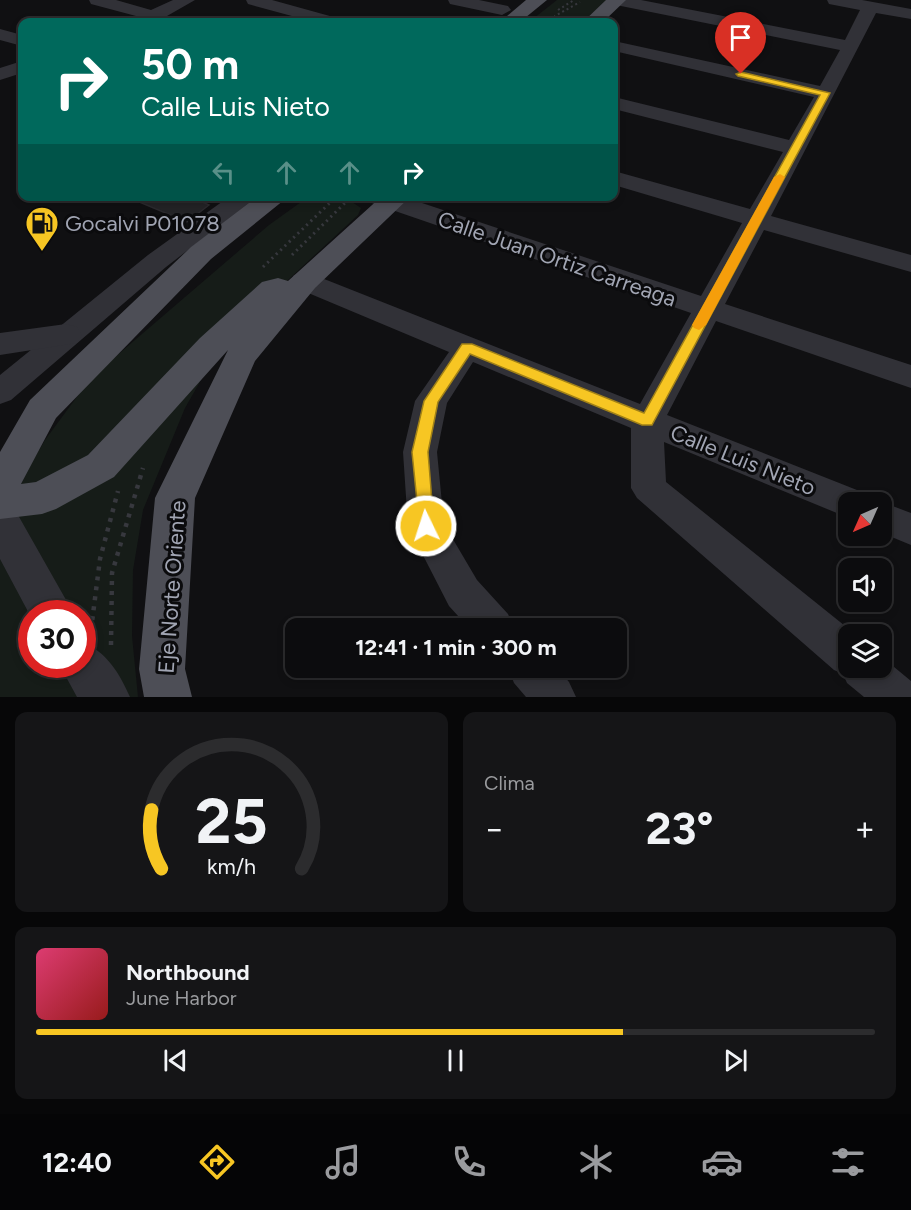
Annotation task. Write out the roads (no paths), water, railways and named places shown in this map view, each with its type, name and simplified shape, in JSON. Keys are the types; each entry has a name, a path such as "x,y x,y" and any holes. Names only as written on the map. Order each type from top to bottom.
{"main road":[{"path":"509,7 538,0"},
{"path":"596,18 616,0"},
{"path":"0,487 43,409 201,253 269,201"},
{"name":"Eje Norte Oriente","path":"168,697 162,669 175,498 241,356 304,281 385,201"},
{"path":"157,261 160,293"},
{"path":"0,503 42,498 101,466 212,346 273,289 304,281"}],"street":[{"path":"97,0 154,15"},
{"path":"147,18 187,0"},
{"path":"254,0 317,18"},
{"path":"456,0 509,7"},
{"path":"616,0 851,47"},
{"path":"835,0 890,8"},
{"path":"491,18 509,7"},
{"path":"838,647 649,488 647,421 851,47 890,8"},
{"path":"0,34 18,40"},
{"path":"618,47 825,93"},
{"path":"0,74 18,68"},
{"path":"618,104 795,148"},
{"path":"618,179 911,264"},
{"path":"0,392 157,261 239,201"},
{"name":"Calle Juan Ortiz Carreaga","path":"397,201 708,310 911,377"},
{"name":"Calle Luis Nieto","path":"304,281 838,499"},
{"path":"0,344 66,335"},
{"path":"467,348 431,401 420,452 426,526 463,593 485,618"},
{"path":"0,520 44,600"},
{"path":"892,521 911,529"},
{"path":"92,678 106,697"},
{"path":"538,678 554,697"},
{"path":"874,678 897,697"}],"place":[{"name":"Gocalvi P01078","path":"42,252"}]}
